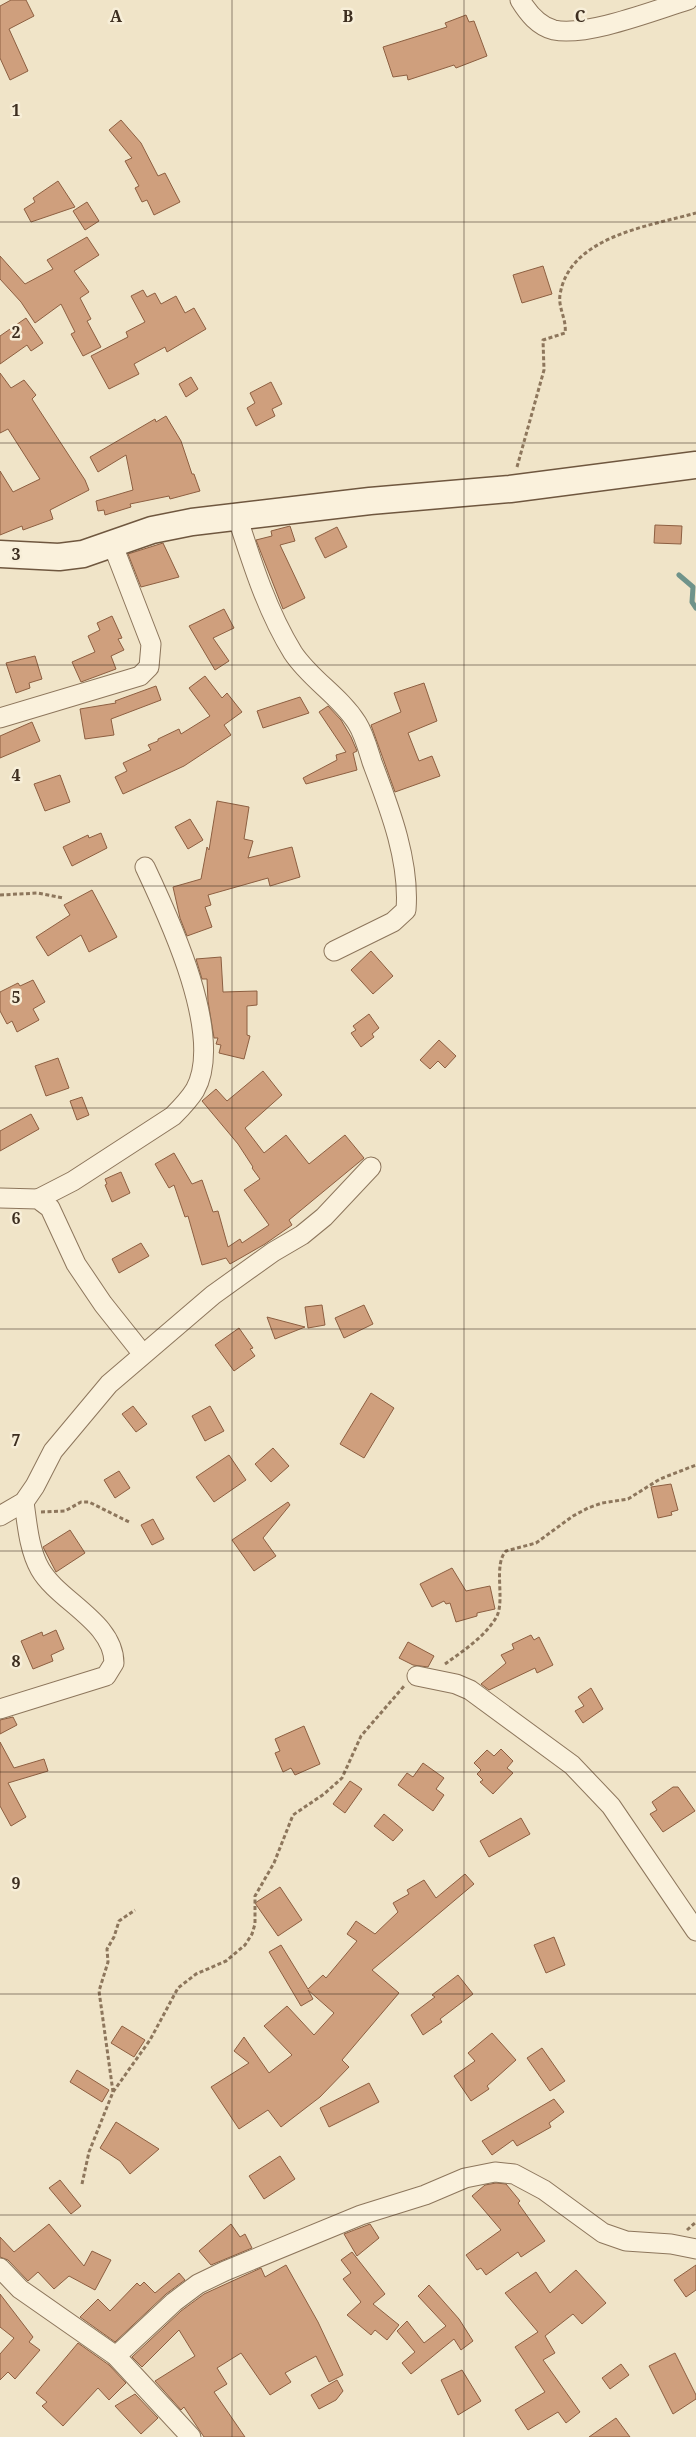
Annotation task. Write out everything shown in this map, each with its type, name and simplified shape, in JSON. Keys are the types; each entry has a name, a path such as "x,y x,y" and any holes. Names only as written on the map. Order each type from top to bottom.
{"street":[{"path":"520,0 536,21 553,30 571,31 602,25 688,0"},
{"path":"0,554 59,557 83,554 152,530 192,522 370,501 510,489 696,465"},
{"path":"237,516 277,625 295,655 316,680 339,700 358,724 388,803 400,853 406,891 406,910 393,922 334,951"},
{"path":"0,718 140,676 149,667 151,644 112,544"},
{"path":"0,1198 38,1199 73,1181 173,1116 196,1089 203,1053 198,1009 190,974 176,935 145,867"},
{"path":"0,1709 106,1676 114,1663 111,1646 93,1622 48,1582 39,1568 33,1552 25,1506 53,1451 109,1384 142,1353 241,1274 302,1235 324,1217 371,1166"},
{"path":"38,1199 50,1208 76,1264 103,1304 142,1353"},
{"path":"0,1516 25,1506"},
{"path":"417,1676 456,1684 470,1690 572,1765 611,1806 696,1931"},
{"path":"116,2356 174,2302 198,2284 216,2275 361,2216 425,2195 465,2178 494,2172 514,2174 544,2190 603,2233 626,2242 671,2244 696,2249"},
{"path":"0,2268 20,2290 116,2356 191,2437"}],"path":[{"path":"510,489 544,370 543,340 549,337 562,336 565,333 560,295 576,263 592,248 604,241 647,226 696,213"},
{"path":"0,895 38,893 63,898"},
{"path":"82,2184 89,2152 113,2092 150,2040 178,1988 196,1974 226,1961 245,1945 252,1934 255,1924 255,1896 274,1863 293,1815 324,1794 342,1778 362,1736 404,1686 417,1676 432,1671 457,1655 476,1640 496,1617 499,1609 500,1567 503,1554 506,1551 536,1543 588,1508 602,1503 628,1499 660,1479 696,1465"},
{"path":"25,1506 65,1511 81,1502 89,1502 129,1522"},
{"path":"113,2092 99,1991 108,1962 107,1949 114,1937 119,1921 135,1910"}],"building":[{"path":"11,0 26,0 34,16 9,29 28,71 10,80 0,58 0,6"},
{"path":"466,15 469,22 474,21 487,56 456,68 454,65 408,80 407,75 393,77 383,47 447,27 445,23"},
{"path":"121,120 141,143 158,176 165,173 180,202 154,215 147,200 142,202 135,188 139,186 125,161 132,158 109,130"},
{"path":"58,181 75,207 31,222 24,209 35,202 33,198"},
{"path":"87,202 99,221 85,230 73,211"},
{"path":"87,237 99,255 74,271 89,292 80,298 91,319 87,321 101,347 83,356 71,334 75,332 61,304 35,323 21,302 0,279 0,256 25,284 53,269 47,260"},
{"path":"543,266 552,294 522,303 513,275"},
{"path":"143,290 147,297 155,293 161,304 176,296 185,313 194,308 206,329 167,352 165,347 134,364 139,374 109,389 91,356 128,337 126,332 145,322 131,296"},
{"path":"26,318 43,343 31,351 27,345 0,364 0,336"},
{"path":"0,373 11,388 24,380 36,395 32,399 85,480 89,490 50,510 53,519 23,530 22,526 0,535 0,471 13,492 40,479 8,429 0,433"},
{"path":"191,377 198,389 186,397 179,384"},
{"path":"271,382 282,404 272,409 275,416 256,426 247,408 255,403 250,393"},
{"path":"166,416 181,441 200,491 170,499 169,496 130,504 131,507 105,515 104,510 98,511 96,501 133,490 126,455 98,472 90,457 155,419 156,422"},
{"path":"655,525 682,526 681,544 654,543"},
{"path":"290,526 295,541 280,545 305,598 283,609 256,540 272,536 271,531"},
{"path":"337,527 347,547 325,558 315,538"},
{"path":"163,543 179,577 141,587 128,554"},
{"path":"224,609 234,628 213,638 229,661 215,670 189,626"},
{"path":"112,616 122,638 118,639 124,650 111,656 116,669 81,682 72,662 95,652 88,636 100,630 97,623"},
{"path":"35,656 42,679 29,683 30,688 16,693 6,663"},
{"path":"205,676 222,698 227,693 242,712 224,725 231,735 184,766 123,794 115,777 127,771 123,763 151,750 148,745 158,741 158,739 179,729 181,734 210,716 189,688"},
{"path":"424,683 437,721 408,733 419,761 432,756 440,776 395,792 371,725 401,712 394,693"},
{"path":"156,686 161,700 111,719 114,735 85,739 80,709 116,703 115,701"},
{"path":"300,697 309,713 263,728 257,711"},
{"path":"328,706 341,720 351,737 357,751 353,753 357,770 306,784 303,778 337,760 336,755 346,752 319,712"},
{"path":"32,722 40,741 0,758 0,736"},
{"path":"60,775 70,802 45,811 34,784"},
{"path":"217,801 249,807 244,839 253,841 248,858 292,847 300,877 270,886 268,878 208,895 211,905 205,907 212,927 187,936 180,918 173,887 201,879 207,847 209,850"},
{"path":"190,819 203,840 188,849 175,827"},
{"path":"101,833 107,848 72,866 63,847 88,835 89,838"},
{"path":"92,890 117,937 89,952 81,935 48,956 36,937 70,915 64,905"},
{"path":"371,951 393,976 373,994 351,970"},
{"path":"221,957 223,992 257,991 257,1005 247,1006 247,1035 250,1036 244,1059 219,1053 221,1045 216,1044 218,1038 214,1038 208,1001 207,979 202,979 196,959"},
{"path":"33,980 45,1002 33,1009 39,1020 17,1032 12,1021 7,1024 0,1011 0,992 18,983 20,986"},
{"path":"369,1014 379,1028 372,1034 374,1037 361,1047 351,1033 356,1030 353,1026"},
{"path":"439,1040 456,1056 445,1068 438,1061 430,1069 420,1060"},
{"path":"58,1058 69,1088 46,1096 35,1066"},
{"path":"263,1071 282,1095 245,1128 264,1153 286,1135 309,1164 345,1135 364,1158 289,1220 292,1225 265,1244 230,1264 226,1258 202,1265 188,1216 185,1217 174,1185 169,1188 155,1164 174,1153 192,1184 202,1180 213,1212 218,1211 228,1247 240,1239 242,1243 269,1225 244,1190 260,1179 238,1144 202,1101 216,1089 227,1101"},
{"path":"82,1097 89,1115 77,1120 70,1101"},
{"path":"31,1114 39,1129 0,1151 0,1131"},
{"path":"121,1172 130,1193 112,1202 105,1185 107,1184 105,1179"},
{"path":"141,1243 149,1256 119,1273 112,1259"},
{"path":"322,1305 325,1325 308,1328 305,1307"},
{"path":"364,1305 373,1324 344,1338 335,1318"},
{"path":"267,1317 305,1327 275,1339"},
{"path":"239,1328 253,1348 250,1349 255,1356 234,1371 215,1345"},
{"path":"371,1393 394,1408 364,1458 340,1444"},
{"path":"133,1406 147,1424 136,1432 122,1414"},
{"path":"210,1406 224,1431 205,1441 192,1416"},
{"path":"273,1448 289,1466 271,1482 255,1464"},
{"path":"229,1455 246,1480 214,1502 196,1477"},
{"path":"119,1471 130,1488 115,1498 104,1480"},
{"path":"671,1484 678,1510 671,1512 672,1515 658,1518 651,1487"},
{"path":"288,1502 290,1505 263,1538 276,1556 254,1571 232,1540"},
{"path":"153,1519 164,1539 152,1545 141,1525"},
{"path":"70,1530 85,1553 56,1572 43,1547"},
{"path":"452,1568 466,1591 490,1586 495,1609 477,1613 477,1616 456,1622 450,1603 446,1604 444,1601 432,1607 420,1584"},
{"path":"56,1630 64,1649 51,1655 53,1661 33,1669 21,1641 42,1632 43,1636"},
{"path":"531,1635 534,1640 539,1637 553,1665 537,1673 535,1668 489,1690 481,1684 506,1663 501,1655 514,1649 512,1644"},
{"path":"408,1642 434,1656 428,1667 413,1665 399,1658"},
{"path":"591,1688 603,1709 583,1723 575,1711 584,1706 578,1697"},
{"path":"13,1717 17,1725 0,1734 0,1720"},
{"path":"304,1726 320,1764 295,1775 291,1768 283,1772 275,1753 280,1751 275,1739"},
{"path":"0,1742 14,1768 44,1759 48,1771 8,1783 26,1817 11,1826 0,1806"},
{"path":"501,1749 513,1761 507,1768 513,1773 493,1794 480,1782 483,1780 477,1774 481,1770 474,1763 487,1750 494,1756"},
{"path":"423,1763 444,1778 436,1789 444,1795 433,1811 398,1785 407,1773 413,1777"},
{"path":"350,1781 362,1789 345,1813 333,1804"},
{"path":"673,1787 678,1787 695,1811 663,1832 650,1814 657,1810 652,1802"},
{"path":"384,1814 403,1830 393,1841 374,1826"},
{"path":"521,1818 530,1834 489,1857 480,1841"},
{"path":"465,1874 474,1884 372,1970 399,1993 342,2060 349,2067 320,2097 281,2127 268,2110 239,2129 211,2087 249,2063 234,2051 244,2037 269,2073 292,2055 264,2026 287,2006 314,2035 334,2013 308,1990 313,1999 301,2006 269,1952 281,1945 308,1989 323,1975 326,1978 357,1941 347,1934 356,1921 375,1934 398,1912 393,1903 409,1894 407,1890 424,1880 436,1898"},
{"path":"280,1887 302,1920 278,1936 255,1903"},
{"path":"554,1937 565,1965 546,1973 534,1945"},
{"path":"458,1975 473,1994 440,2019 442,2022 423,2035 411,2015 435,1997 432,1995"},
{"path":"122,2026 145,2040 134,2057 111,2043"},
{"path":"492,2033 516,2060 487,2086 489,2089 471,2101 454,2076 475,2061 468,2053"},
{"path":"542,2048 565,2081 550,2091 527,2058"},
{"path":"77,2070 109,2090 102,2102 70,2082"},
{"path":"369,2083 379,2102 329,2127 320,2108"},
{"path":"554,2099 564,2112 549,2123 551,2127 517,2146 513,2140 492,2155 482,2141"},
{"path":"116,2122 159,2149 130,2174 120,2161 100,2148"},
{"path":"280,2156 295,2179 264,2199 249,2176"},
{"path":"60,2180 81,2206 71,2214 49,2188"},
{"path":"506,2184 520,2201 518,2203 545,2241 521,2257 518,2252 486,2275 481,2268 477,2270 466,2255 501,2230 472,2196 485,2185"},
{"path":"49,2224 84,2266 92,2251 111,2260 95,2290 69,2276 54,2289 38,2272 28,2281 8,2260 0,2257 0,2237 14,2252"},
{"path":"231,2224 240,2237 245,2234 252,2248 211,2265 199,2251"},
{"path":"370,2224 379,2238 357,2256 344,2234"},
{"path":"352,2252 385,2294 373,2304 399,2325 387,2340 375,2330 371,2335 347,2315 361,2302 343,2279 351,2273 341,2260"},
{"path":"286,2265 318,2322 343,2375 329,2382 316,2356 285,2373 291,2382 270,2395 241,2353 217,2368 227,2384 214,2392 245,2437 204,2437 184,2407 181,2410 155,2381 195,2356 179,2330 142,2367 132,2357 181,2311 204,2294 261,2268 265,2277"},
{"path":"696,2265 696,2290 686,2297 674,2280"},
{"path":"576,2270 606,2303 582,2324 573,2314 545,2336 555,2353 543,2360 580,2412 566,2423 558,2412 528,2430 515,2410 545,2392 515,2347 538,2332 505,2293 536,2272 550,2293"},
{"path":"179,2273 185,2280 166,2294 115,2342 80,2317 98,2299 110,2311 137,2283 140,2286 144,2282 155,2293"},
{"path":"429,2285 459,2319 473,2341 461,2350 454,2339 411,2374 402,2363 415,2352 397,2331 407,2321 424,2343 446,2326 418,2296"},
{"path":"0,2294 33,2337 29,2342 40,2350 15,2379 8,2372 0,2380 0,2354 14,2338 0,2327"},
{"path":"78,2343 109,2365 126,2383 109,2400 98,2388 63,2426 42,2406 47,2402 36,2393"},
{"path":"675,2353 696,2395 696,2399 673,2414 649,2366"},
{"path":"621,2364 629,2375 610,2389 602,2378"},
{"path":"462,2370 481,2401 458,2415 441,2380"},
{"path":"337,2380 343,2391 336,2400 319,2409 311,2395"},
{"path":"135,2394 158,2418 141,2434 115,2406"},
{"path":"616,2418 630,2437 589,2437"}],"waterway":[{"path":"679,575 693,587 692,602 696,608"}]}
